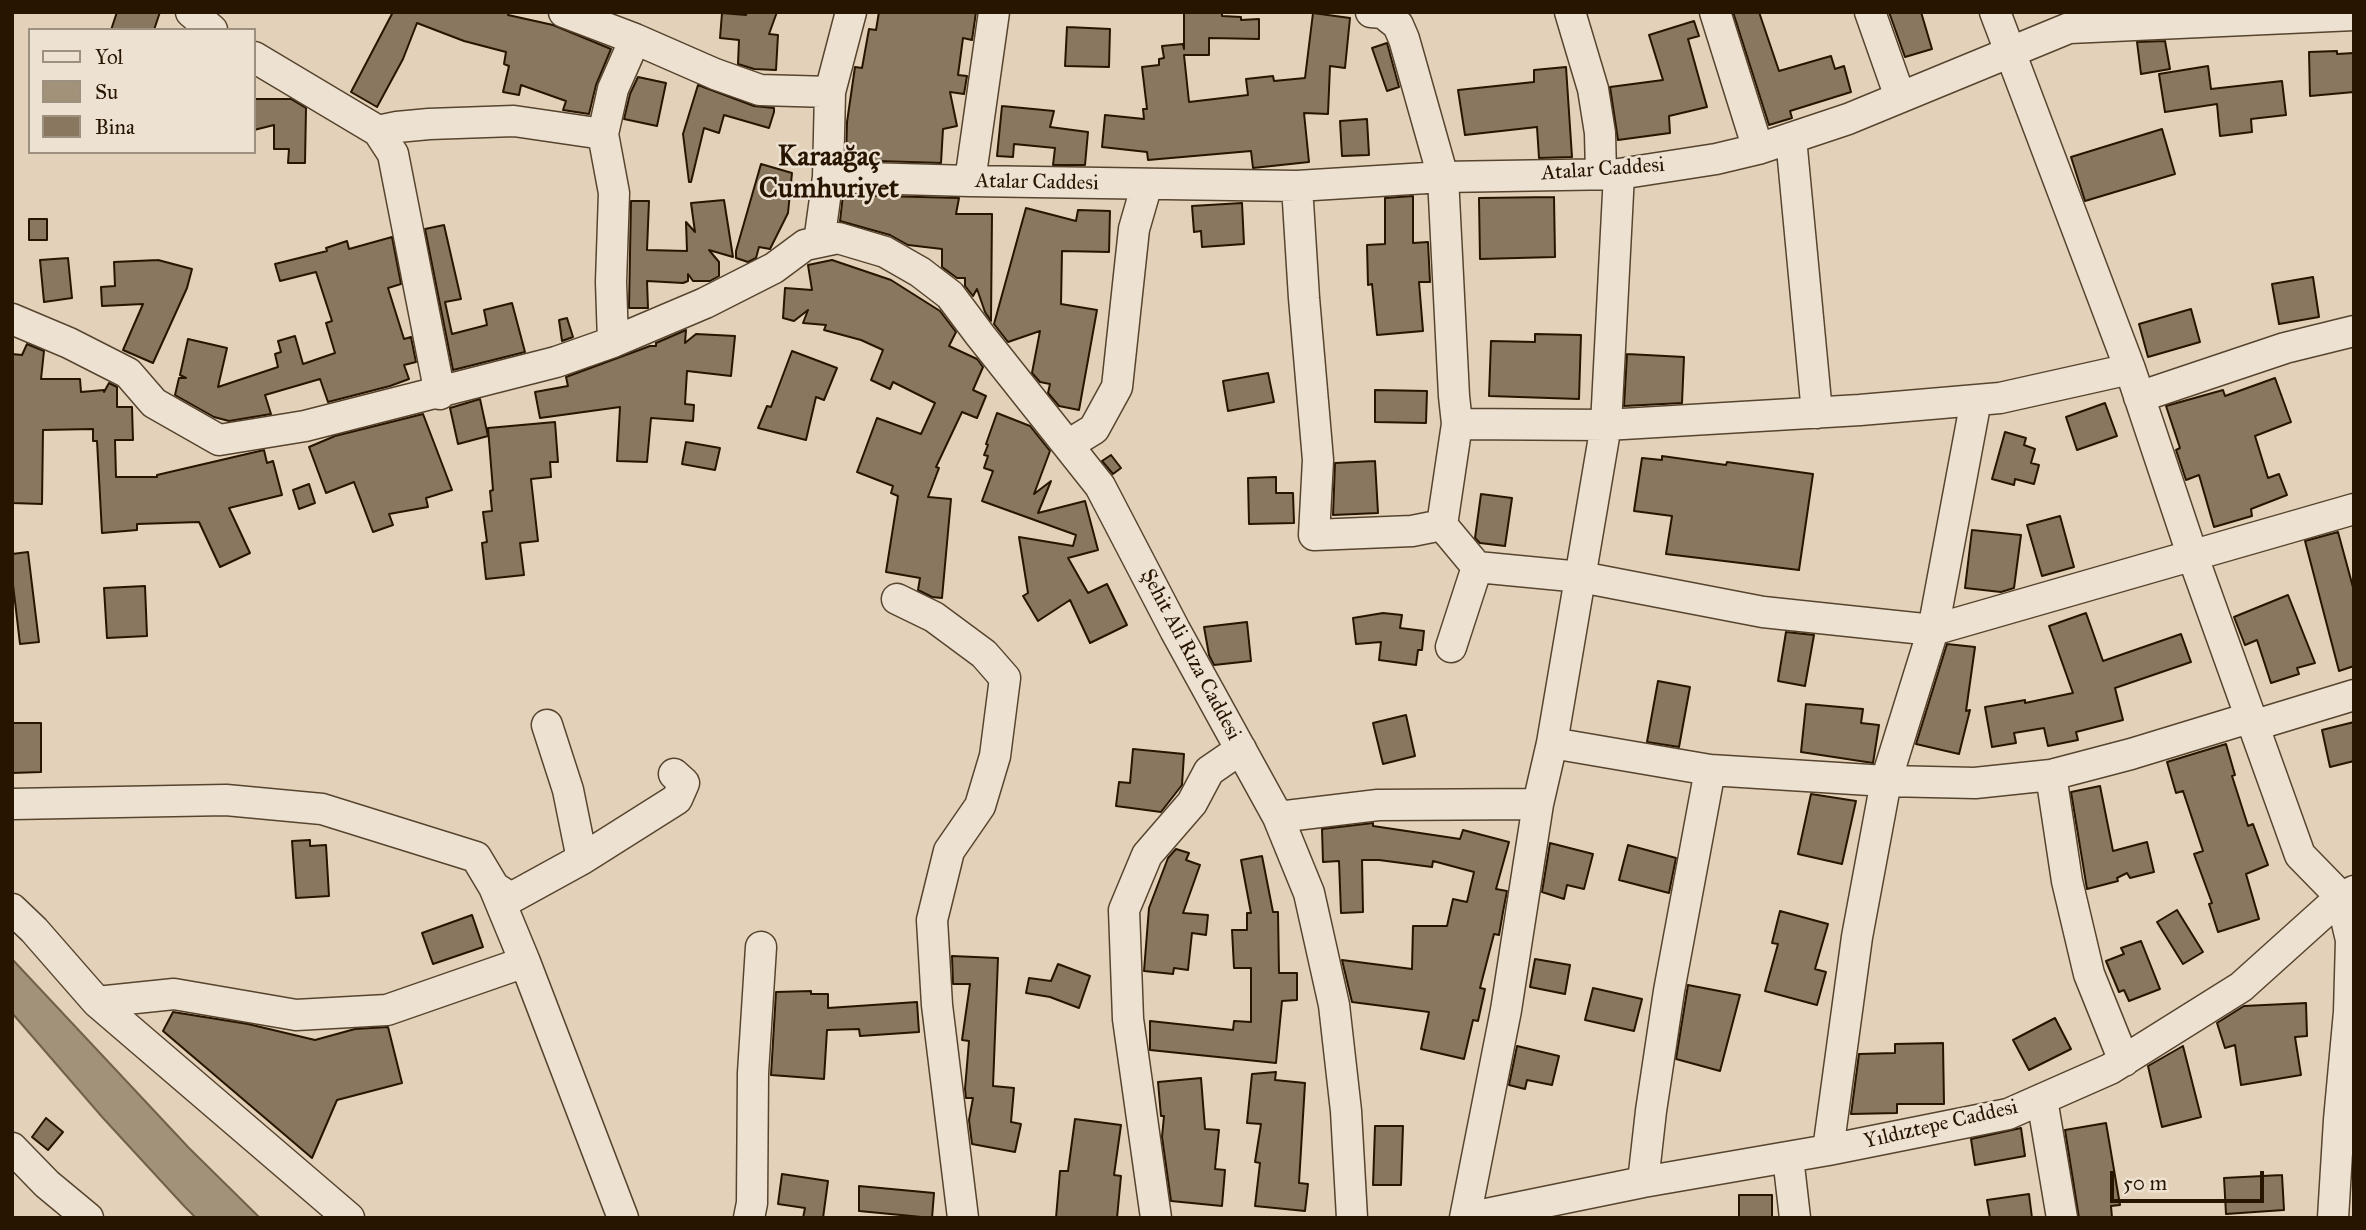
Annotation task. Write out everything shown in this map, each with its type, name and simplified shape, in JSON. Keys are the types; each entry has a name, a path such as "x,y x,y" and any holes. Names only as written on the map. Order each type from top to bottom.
{"street":[{"path":"191,12 210,28"},
{"path":"564,12 760,90 830,92"},
{"path":"12,319 69,343 128,373 154,403 219,440 305,426 440,394 556,362 613,342 705,303 774,268 812,243 828,177 830,92 851,12"},
{"path":"970,181 994,12"},
{"path":"1371,12 1383,13 1398,25 1424,100 1444,177 1457,424 1442,526 1477,568 1581,577 1763,612 1933,630 2354,509"},
{"path":"1466,1218 1506,1010 1538,804 1552,743 1606,425 1610,174 1593,89 1570,12"},
{"path":"1716,12 1758,149"},
{"path":"1870,12 1900,97"},
{"path":"1995,12 2130,369 2193,557 2300,855 2348,894 2351,940 2349,1012 2333,1218"},
{"name":"Atalar Caddesi","path":"828,177 1297,186 1444,177 1610,174 1716,159 1758,149 1848,119 2010,50 2069,28 2112,19 2354,15"},
{"path":"613,342 611,282 614,193 603,134 613,89 635,39"},
{"path":"256,58 378,131 393,154 440,394"},
{"path":"378,131 429,124 514,121 603,134"},
{"path":"1791,138 1817,413"},
{"path":"1068,445 1094,429 1117,387 1134,229 1147,184"},
{"path":"1297,186 1318,460 1314,535 1412,531 1442,526"},
{"name":"Şehit Ali Rıza Caddesi","path":"812,243 838,239 886,251 950,295 1100,485 1278,817 1309,893 1334,1005 1346,1111 1352,1218"},
{"path":"2139,397 2285,348 2354,331"},
{"path":"1457,424 1606,425 1817,413 2000,398 2130,369"},
{"path":"1828,1150 1857,937 1886,781 1933,630 1976,400"},
{"path":"1451,647 1477,568"},
{"path":"897,599 934,617 984,653 1005,678 995,755 988,781 980,806 949,851 932,920 937,1005 963,1218"},
{"path":"1552,743 1710,770 1886,781 1975,783 2051,775 2354,695"},
{"path":"547,725 568,790 582,859"},
{"path":"1156,1218 1128,1019 1124,910 1147,855 1192,803 1209,771 1241,750"},
{"path":"1643,1182 1669,991 1710,770"},
{"path":"494,887 511,898 582,859 677,799 684,783 674,774"},
{"path":"2051,775 2067,881 2089,974 2124,1061"},
{"path":"12,804 226,800 322,809 476,857 494,887 525,962 623,1218"},
{"path":"1278,817 1378,805 1538,804"},
{"name":"Yıldıztepe Caddesi","path":"1466,1218 2008,1114 2110,1069 2241,987 2348,894"},
{"path":"12,909 97,1002 349,1218"},
{"path":"749,1218 752,1203 752,1073 761,947"},
{"path":"97,1002 174,994 296,1015 387,1010 525,962"},
{"path":"2042,1099 2062,1218"},
{"path":"12,1148 47,1184 88,1218"},
{"path":"1788,1157 1795,1218"}],"water":[{"path":"12,959 189,1148 260,1218 196,1218 185,1207 12,1013"}],"building":[{"path":"117,12 160,12 155,28 112,28"},
{"path":"393,12 509,12 508,15 553,25 611,49 596,85 589,114 563,110 566,101 521,85 519,95 503,92 509,66 504,64 506,52 464,41 417,23 403,59 377,107 351,92"},
{"path":"747,12 777,12 769,34 778,35 776,70 754,69 738,64 739,40 720,38 722,13 746,15"},
{"path":"879,12 976,12 972,40 963,38 958,75 967,76 964,94 950,92 957,126 943,129 941,163 846,160 847,122 855,67 862,68 869,29 876,30"},
{"path":"1184,12 1222,12 1222,16 1241,17 1241,20 1259,19 1259,39 1209,38 1209,55 1184,55 1189,102 1248,95 1246,79 1273,76 1274,81 1305,78 1313,13 1350,18 1345,68 1330,66 1328,114 1304,113 1309,162 1253,168 1251,151 1148,160 1147,152 1102,147 1105,115 1144,119 1143,109 1147,109 1142,67 1159,65 1159,59 1164,58 1162,46 1183,44 1184,49"},
{"path":"1733,12 1759,12 1779,71 1831,56 1835,69 1844,66 1851,92 1790,111 1792,118 1769,125"},
{"path":"1889,12 1921,12 1932,49 1905,57"},
{"path":"1694,21 1699,36 1688,39 1707,107 1669,116 1670,133 1618,140 1610,87 1663,80 1649,35"},
{"path":"1067,27 1110,29 1109,67 1065,66"},
{"path":"2165,41 2170,69 2141,74 2137,42"},
{"path":"1387,43 1399,87 1387,91 1372,48"},
{"path":"2337,51 2337,54 2354,53 2354,92 2310,96 2309,52"},
{"path":"2208,66 2211,89 2282,81 2286,115 2251,119 2252,132 2220,136 2217,104 2165,112 2159,74"},
{"path":"1566,67 1572,157 1539,158 1537,127 1465,135 1458,90 1534,82 1534,70"},
{"path":"638,77 666,83 657,126 624,119 630,94"},
{"path":"698,85 754,106 774,108 774,112 769,128 724,115 719,133 704,128 689,182 683,134"},
{"path":"256,99 291,99 306,108 305,163 288,163 289,149 274,149 274,125 256,130"},
{"path":"1002,106 1054,111 1050,127 1088,132 1085,165 1053,165 1055,148 1014,144 1013,157 997,156"},
{"path":"1367,119 1369,155 1342,156 1340,121"},
{"path":"2162,129 2175,174 2085,201 2071,157"},
{"path":"761,164 792,173 788,213 770,249 759,247 756,258 748,262 736,258 736,251"},
{"path":"843,195 959,198 956,214 992,214 991,321 977,289 973,296 965,286 965,278 957,278 942,267 942,249 908,245 890,235 840,221"},
{"path":"1413,196 1413,243 1428,242 1430,282 1419,282 1423,331 1377,335 1372,284 1368,285 1367,245 1385,244 1385,198"},
{"path":"1554,197 1555,257 1480,259 1479,198"},
{"path":"724,200 733,257 709,250 719,262 719,276 710,281 693,281 688,274 688,281 683,283 647,281 648,308 629,308 631,201 649,201 647,250 687,251 686,222 695,232 691,203"},
{"path":"1242,203 1244,244 1202,247 1201,231 1194,232 1192,206"},
{"path":"1026,208 1076,221 1078,210 1110,211 1109,252 1062,251 1061,304 1097,310 1079,410 1059,406 1048,393 1050,384 1040,382 1032,373 1040,331 1008,342 994,324"},
{"path":"29,219 47,219 47,240 29,240"},
{"path":"444,225 461,299 445,302 452,334 487,325 484,310 512,303 525,352 453,370 425,229"},
{"path":"392,237 401,284 388,288 404,339 411,337 416,362 404,365 409,379 328,402 320,379 265,395 271,414 229,421 214,417 175,395 179,378 186,378 180,375 188,339 227,348 218,387 278,367 275,354 281,352 278,341 295,336 303,364 335,353 326,323 332,321 316,272 280,281 275,264 327,251 326,248 347,241 349,249"},
{"path":"68,258 72,298 44,302 40,260"},
{"path":"158,260 192,269 187,288 153,363 123,350 143,304 102,306 101,287 115,286 114,262"},
{"path":"832,260 891,280 940,311 956,332 949,346 977,359 983,367 973,390 986,396 977,418 962,412 936,467 939,468 928,497 951,499 942,598 932,597 918,590 920,578 886,572 898,496 891,493 893,486 857,472 877,418 921,434 935,403 893,382 890,389 871,380 883,350 861,340 824,330 826,325 803,323 808,310 794,321 783,318 785,288 812,290 808,265"},
{"path":"2313,277 2319,317 2279,324 2272,284"},
{"path":"2191,309 2200,342 2148,357 2139,324"},
{"path":"567,318 573,337 562,341 559,320"},
{"path":"686,330 685,343 696,334 735,336 731,376 687,371 685,404 694,405 693,421 651,418 647,462 617,461 620,407 540,418 535,392 568,386 566,377 656,346 656,343"},
{"path":"1535,334 1581,335 1579,399 1489,396 1491,341 1535,342"},
{"path":"27,344 44,351 41,379 80,379 81,392 104,392 109,383 117,387 117,407 132,407 133,440 115,440 116,477 157,477 264,450 267,463 273,461 282,495 229,508 250,553 220,567 199,522 137,524 137,530 102,533 97,441 93,441 93,429 43,430 42,504 12,503 12,354 22,355"},
{"path":"792,351 837,368 824,400 816,397 806,440 758,428 767,406 771,407"},
{"path":"1627,354 1684,357 1682,403 1624,406"},
{"path":"1268,373 1274,402 1228,411 1223,381"},
{"path":"2275,378 2291,422 2255,436 2268,478 2279,474 2287,495 2251,509 2252,516 2214,527 2199,475 2186,480 2176,450 2180,448 2166,406 2223,390 2225,396"},
{"path":"1375,390 1427,391 1426,423 1375,422"},
{"path":"480,399 488,436 458,444 450,408"},
{"path":"2105,403 2117,436 2077,450 2066,417"},
{"path":"997,413 1030,426 1050,451 1034,494 1051,481 1038,513 1085,501 1098,550 1068,558 1088,593 1107,584 1127,625 1090,643 1070,600 1038,621 1023,596 1028,593 1019,537 1073,546 1076,535 982,501 993,471 984,468 988,456 984,455"},
{"path":"423,414 452,490 426,498 428,507 389,514 393,525 373,532 354,482 326,493 309,447 335,436"},
{"path":"555,422 558,462 550,462 551,477 531,479 538,541 520,543 524,575 486,579 482,543 487,542 483,512 492,511 490,491 493,490 488,428"},
{"path":"2005,432 2026,438 2024,445 2035,449 2031,463 2039,465 2034,484 2015,479 2014,485 1992,479"},
{"path":"686,442 720,448 715,470 682,464"},
{"path":"1111,455 1121,468 1113,474 1102,461"},
{"path":"1662,456 1813,474 1799,570 1666,554 1672,516 1634,511 1642,458 1662,460"},
{"path":"1375,461 1378,513 1333,515 1335,463"},
{"path":"1276,477 1276,493 1293,493 1294,523 1249,524 1248,478"},
{"path":"309,484 315,503 299,509 293,490"},
{"path":"1481,494 1512,498 1505,546 1480,543 1475,538"},
{"path":"2060,516 2074,567 2042,576 2027,525"},
{"path":"1972,530 2021,535 2014,588 2001,592 1965,588"},
{"path":"2338,532 2354,591 2354,666 2339,671 2305,541"},
{"path":"28,552 39,642 20,644 12,554"},
{"path":"145,586 147,636 107,638 104,588"},
{"path":"2288,595 2315,663 2297,668 2299,674 2271,683 2257,640 2245,645 2234,617"},
{"path":"1383,613 1402,615 1400,628 1424,631 1422,650 1418,650 1416,665 1379,660 1381,642 1356,644 1353,618"},
{"path":"2086,613 2103,661 2181,634 2191,662 2115,688 2123,720 2076,732 2078,740 2048,746 2044,728 2014,733 2016,743 1992,747 1985,707 2025,700 2025,703 2073,693 2049,626"},
{"path":"1247,622 1251,661 1214,665 1209,655 1204,627"},
{"path":"1786,632 1814,635 1805,686 1778,681"},
{"path":"1947,644 1975,647 1966,711 1970,710 1959,754 1916,744"},
{"path":"1658,681 1690,687 1679,747 1647,742"},
{"path":"1806,704 1863,709 1861,723 1879,725 1873,763 1801,752"},
{"path":"1406,715 1415,756 1383,764 1373,723"},
{"path":"2354,722 2354,761 2330,767 2322,730"},
{"path":"12,723 41,723 41,772 12,773"},
{"path":"2226,744 2235,775 2232,776 2248,826 2253,824 2268,865 2246,874 2259,919 2218,932 2209,904 2212,903 2194,854 2203,851 2183,791 2176,793 2167,762"},
{"path":"1133,749 1184,754 1182,785 1161,812 1116,806 1119,782 1130,783"},
{"path":"2100,786 2113,851 2147,842 2154,872 2130,878 2127,873 2117,878 2118,881 2087,889 2071,792"},
{"path":"1811,794 1856,801 1842,864 1798,854"},
{"path":"1373,823 1373,826 1460,839 1463,830 1509,842 1496,889 1507,891 1499,935 1494,934 1480,988 1485,989 1478,1021 1473,1020 1464,1059 1421,1049 1429,1012 1352,1002 1342,960 1412,969 1413,926 1447,926 1453,899 1467,902 1474,872 1433,861 1432,867 1362,860 1363,912 1341,913 1339,861 1323,862 1322,829"},
{"path":"310,840 310,846 326,845 329,896 296,898 292,841"},
{"path":"1550,843 1593,854 1584,889 1567,885 1564,899 1542,892"},
{"path":"1628,845 1676,858 1669,893 1619,880"},
{"path":"1176,849 1189,853 1186,860 1200,865 1183,913 1208,915 1206,935 1192,933 1188,970 1174,968 1173,974 1144,971 1149,908 1168,858"},
{"path":"1262,856 1273,912 1278,912 1279,973 1297,973 1297,1000 1282,1001 1276,1063 1150,1050 1150,1021 1233,1030 1234,1021 1251,1022 1251,968 1234,968 1232,930 1247,930 1247,913 1251,913 1241,860"},
{"path":"2177,910 2203,952 2183,964 2157,922"},
{"path":"1780,911 1828,924 1815,969 1826,972 1817,1005 1765,991 1778,944 1772,943"},
{"path":"472,915 483,947 433,964 422,933"},
{"path":"2141,941 2160,989 2129,1001 2124,990 2119,992 2106,961 2124,954 2121,948"},
{"path":"952,956 998,958 993,1086 1014,1088 1011,1122 1021,1124 1015,1152 972,1144 969,1120 973,1098 966,1098 965,1089 969,1041 962,1040 970,984 953,984"},
{"path":"1535,959 1570,965 1565,994 1530,987"},
{"path":"1058,964 1090,976 1079,1008 1050,997 1026,993 1029,978 1051,981"},
{"path":"1688,985 1740,995 1720,1071 1676,1059"},
{"path":"1593,988 1642,999 1634,1031 1585,1020"},
{"path":"811,991 811,994 828,994 828,1008 917,1002 919,1032 860,1036 859,1029 827,1030 824,1079 771,1075 776,992"},
{"path":"2306,1003 2307,1036 2295,1037 2301,1075 2241,1085 2235,1045 2225,1048 2217,1023 2244,1006"},
{"path":"173,1012 248,1024 315,1040 355,1029 388,1027 402,1083 337,1100 312,1158 163,1031"},
{"path":"2055,1018 2071,1049 2029,1070 2013,1040"},
{"path":"1943,1043 1944,1104 1897,1104 1897,1113 1851,1114 1859,1054 1895,1053 1895,1044"},
{"path":"1517,1046 1559,1056 1552,1085 1527,1080 1525,1089 1509,1085"},
{"path":"2183,1046 2201,1117 2162,1127 2148,1066"},
{"path":"1276,1072 1275,1080 1305,1083 1299,1183 1308,1184 1305,1211 1255,1206 1260,1163 1255,1162 1261,1124 1247,1123 1252,1074"},
{"path":"1201,1078 1205,1129 1219,1130 1215,1169 1225,1170 1222,1206 1171,1201 1162,1137 1164,1116 1161,1116 1158,1082"},
{"path":"46,1118 63,1132 48,1150 32,1137"},
{"path":"1075,1119 1121,1125 1114,1175 1121,1176 1117,1218 1056,1218 1060,1171 1068,1171"},
{"path":"2106,1123 2120,1205 2111,1206 2112,1218 2079,1218 2065,1130"},
{"path":"1375,1126 1403,1126 1401,1185 1373,1185"},
{"path":"2021,1128 2025,1156 1975,1165 1971,1139"},
{"path":"782,1174 828,1181 823,1218 803,1218 805,1208 778,1204"},
{"path":"2282,1175 2284,1210 2226,1214 2224,1178"},
{"path":"859,1186 934,1193 932,1218 859,1211"},
{"path":"2029,1194 2032,1218 1990,1218 1987,1200"},
{"path":"1739,1195 1772,1195 1772,1218 1739,1218"}],"district":[{"name":"Karaağaç Cumhuriyet","path":"829,174"}]}
